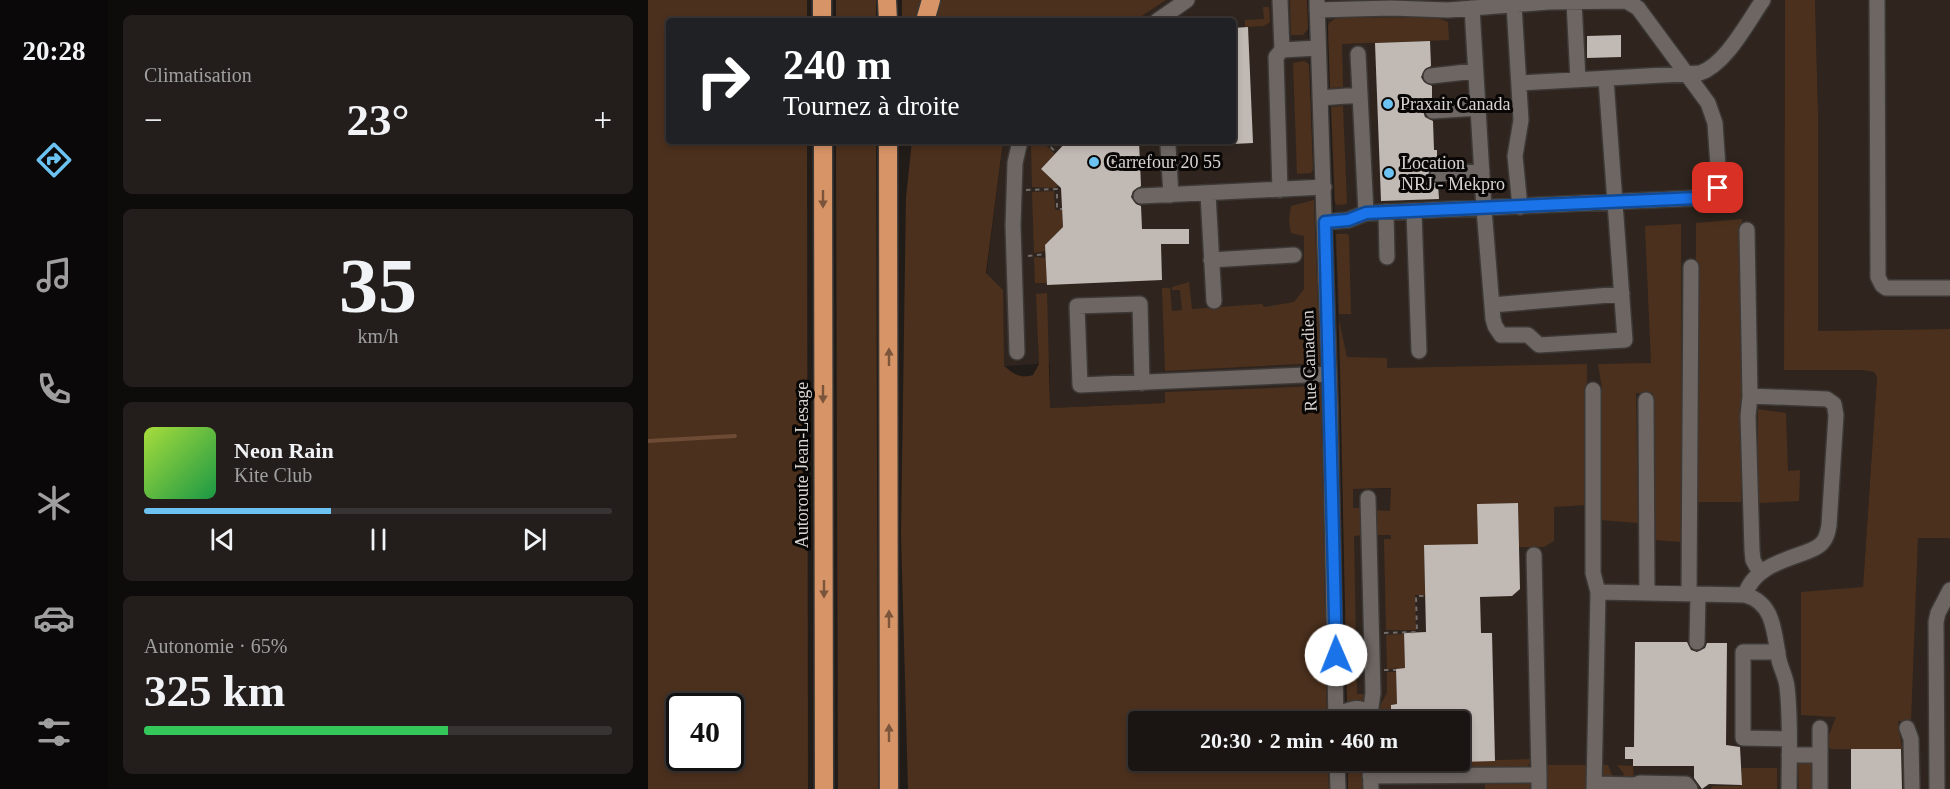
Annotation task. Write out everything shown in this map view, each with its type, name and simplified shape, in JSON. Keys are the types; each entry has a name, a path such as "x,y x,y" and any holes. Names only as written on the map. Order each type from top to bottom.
{"highway":[{"path":"822,0 822,18"},
{"path":"888,0 888,18"},
{"path":"926,18 931,0"},
{"name":"Autoroute Jean-Lesage","path":"823,144 824,789"},
{"path":"888,144 889,789"},
{"path":"888,170 895,144"}],"street":[{"path":"1161,18 1187,0"},
{"path":"1280,0 1282,50 1276,57 1280,190"},
{"path":"1519,83 1688,75 1704,72 1721,58 1763,0"},
{"path":"1877,0 1878,277 1886,288 1950,288"},
{"path":"1317,5 1448,10 1574,2 1626,1 1632,3 1704,96 1715,123 1718,188 1714,193 1697,198 1366,213 1348,220 1325,222"},
{"path":"1574,2 1581,47 1578,80"},
{"name":"Rue Canadien","path":"1317,5 1338,711"},
{"path":"1514,5 1521,120 1515,156 1520,207"},
{"path":"1472,8 1492,306 1495,326 1501,335 1528,335 1539,345 1625,340 1606,79"},
{"path":"1282,50 1318,48"},
{"path":"1358,54 1366,213"},
{"path":"1431,76 1475,71"},
{"path":"1320,98 1360,95"},
{"path":"1433,111 1478,108"},
{"path":"1017,352 1013,226 1014,180 1019,144"},
{"path":"1168,146 1170,195"},
{"path":"1438,174 1482,171"},
{"path":"1141,196 1324,187"},
{"path":"1208,194 1214,301"},
{"path":"1386,212 1387,257"},
{"path":"1414,212 1419,351"},
{"path":"1747,230 1750,396 1748,416 1752,550 1753,560 1760,573"},
{"path":"1211,260 1294,255"},
{"path":"1690,267 1693,594 1697,642"},
{"path":"1492,306 1622,294"},
{"path":"1142,382 1140,304 1077,306 1080,385 1329,374"},
{"path":"1593,390 1593,573 1598,592 1594,786 1686,784 1690,789"},
{"path":"1745,595 1747,588 1760,573 1779,562 1813,550 1825,539 1829,525 1836,408 1827,399 1750,396"},
{"path":"1646,400 1647,593"},
{"path":"1368,498 1373,693 1370,711"},
{"path":"1370,775 1478,782 1539,782 1534,555"},
{"path":"1937,789 1943,764 1936,622 1950,590"},
{"path":"1598,592 1745,595 1757,600 1769,613 1774,626 1787,688 1789,789"},
{"path":"1778,652 1743,652 1743,738 1788,739"},
{"path":"1820,728 1820,789"},
{"path":"1907,728 1911,739 1912,789"},
{"path":"1789,755 1820,755"},
{"path":"1337,771 1338,789"}],"path":[{"path":"1047,144 1057,153"},
{"path":"1032,190 1061,188"},
{"path":"1057,189 1057,209 1062,208"},
{"path":"1034,255 1046,254"},
{"path":"1386,633 1418,632 1416,596 1425,596"},
{"path":"1387,670 1396,670"}],"shaded area":[{"path":"648,0 807,0 807,18 666,18 666,144 807,144 808,789 648,789"},
{"path":"836,0 876,0 876,18 836,18"},
{"path":"902,0 923,0 919,18 902,18"},
{"path":"940,0 1166,0 1139,18 935,18"},
{"path":"1153,0 1307,0 1321,396 1050,408 1050,363 975,368 1003,144 1236,144 1236,18 1126,18"},
{"path":"1290,0 1307,0 1308,29 1303,35 1291,35"},
{"path":"1327,0 1785,0 1784,370 1862,370 1874,372 1877,377 1863,588 1910,721 1918,538 1950,538 1950,789 1348,789 1348,771 1470,771 1470,711 1347,711 1343,489 1536,487 1534,366 1340,369"},
{"path":"1785,0 1815,0 1818,113 1818,331 1950,329 1950,538 1918,538 1911,721 1898,721 1902,749 1831,749 1825,745 1836,717 1801,715 1801,592 1863,587 1877,377 1874,372 1862,370 1784,370"},
{"path":"1815,0 1950,0 1950,329 1818,331 1818,113"},
{"path":"1263,7 1269,7 1270,22 1264,26 1245,27 1245,20 1264,19"},
{"path":"1435,17 1448,22 1449,40 1342,44 1343,87 1330,88 1328,27 1329,23 1336,18"},
{"path":"1304,61 1309,64 1313,169 1311,173 1297,174 1293,63"},
{"path":"1343,106 1347,204 1337,205 1335,202 1331,107"},
{"path":"836,144 876,144 878,789 838,789"},
{"path":"912,144 1003,144 986,273 1003,290 1004,366 1017,375 1033,375 1039,364 1036,294 1047,293 1050,408 1165,403 1165,392 1321,386 1327,711 1128,711 1128,771 1328,771 1329,789 908,789 901,534 906,197"},
{"path":"1044,144 1055,154 1041,169 1058,185 1055,188 1032,187 1031,146"},
{"path":"1054,191 1055,210 1062,210 1063,227 1045,245 1046,251 1034,253 1032,192"},
{"path":"1314,200 1320,363 1165,371 1162,288 1170,288 1172,311 1182,310 1180,290 1172,290 1172,287 1189,282 1192,309 1262,304 1264,307 1294,302 1304,289 1304,236 1291,233 1289,220 1291,206"},
{"path":"1742,219 1741,502 1695,502 1696,223"},
{"path":"1681,224 1682,542 1654,540 1653,393 1636,393 1638,523 1600,520 1602,388 1598,364 1651,363 1645,226"},
{"path":"1336,234 1349,236 1351,314 1339,314"},
{"path":"1034,257 1046,258 1047,283 1035,283"},
{"path":"1339,320 1347,357 1387,358 1387,368 1587,364 1586,505 1554,507 1554,541 1544,547 1519,547 1518,503 1478,504 1478,544 1424,546 1425,595 1415,595 1416,630 1386,630 1384,539 1391,539 1391,535 1375,535 1374,510 1390,511 1391,488 1353,489 1353,508 1363,508 1364,535 1354,536 1357,694 1367,694 1367,698 1362,704 1351,705 1347,701"},
{"path":"1758,409 1786,413 1788,471 1800,470 1799,501 1758,503"},
{"path":"1404,634 1405,668 1387,669 1386,635"},
{"path":"1387,672 1396,672 1397,704 1391,705 1391,711 1377,711 1387,693"},
{"path":"1531,759 1529,765 1523,768 1470,769 1470,761"},
{"path":"1812,762 1811,789 1799,789 1798,763"},
{"path":"1547,765 1589,765 1588,789 1547,789"},
{"path":"1601,765 1608,765 1612,775 1618,778 1624,774 1617,765 1633,766 1634,782 1600,781"},
{"path":"1742,768 1777,768 1777,789 1710,789 1713,786 1741,786"},
{"path":"1348,771 1363,771 1364,789 1348,789"},
{"path":"1485,782 1528,782 1531,789 1485,789"}],"building":[{"path":"1248,27 1253,143 1236,144 1236,28"},
{"path":"1621,35 1621,57 1587,58 1587,36"},
{"path":"1430,41 1431,66 1425,69 1421,77 1424,82 1432,86 1432,101 1427,103 1423,111 1425,117 1433,121 1437,164 1430,169 1428,175 1433,182 1438,184 1439,199 1381,201 1375,43"},
{"name":"Carrefour 20 55","path":"1064,144 1139,144 1141,186 1133,191 1131,197 1136,204 1141,206 1142,229 1189,229 1189,244 1161,244 1162,280 1047,285 1045,245 1063,227 1061,188 1041,169"},
{"path":"1518,503 1520,589 1512,596 1480,597 1481,633 1492,633 1495,761 1470,762 1470,711 1391,711 1391,705 1397,704 1396,669 1405,668 1404,633 1426,632 1424,545 1478,544 1477,504"},
{"path":"1635,642 1687,642 1691,650 1697,652 1705,648 1707,643 1727,643 1726,745 1740,747 1742,785 1709,784 1702,789 1694,778 1694,766 1633,766 1633,759 1625,759 1625,747 1634,747"},
{"path":"1851,749 1901,749 1902,789 1851,789"}],"waterway":[{"path":"648,441 735,436"}],"place":[{"name":"Praxair Canada","path":"1388,104"},
{"name":"Carrefour 20 55","path":"1094,162"},
{"name":"Location NRJ - Mekpro","path":"1389,173"}],"route":[{"path":"1336,655 1325,222 1348,220 1366,213 1697,198 1714,193 1718,188"}]}
